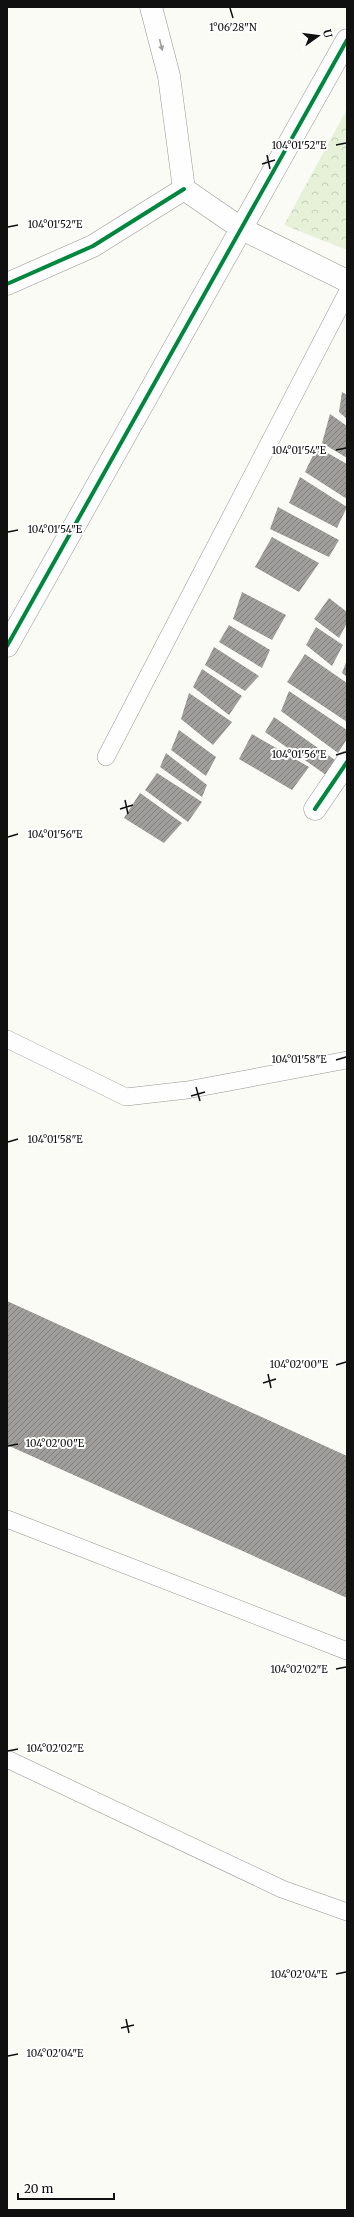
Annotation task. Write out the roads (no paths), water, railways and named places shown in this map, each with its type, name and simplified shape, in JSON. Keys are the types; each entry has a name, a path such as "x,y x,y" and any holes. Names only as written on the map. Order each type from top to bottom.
{"street":[{"path":"151,7 169,76 184,189 242,229 347,281"},
{"path":"7,646 347,40"},
{"path":"7,284 93,246 184,189"},
{"path":"316,809 347,762"}],"lane":[{"path":"106,757 347,294"},
{"path":"7,1039 126,1097 187,1090 347,1060"},
{"path":"7,1519 347,1651"},
{"path":"7,1759 282,1889 347,1912"}]}
